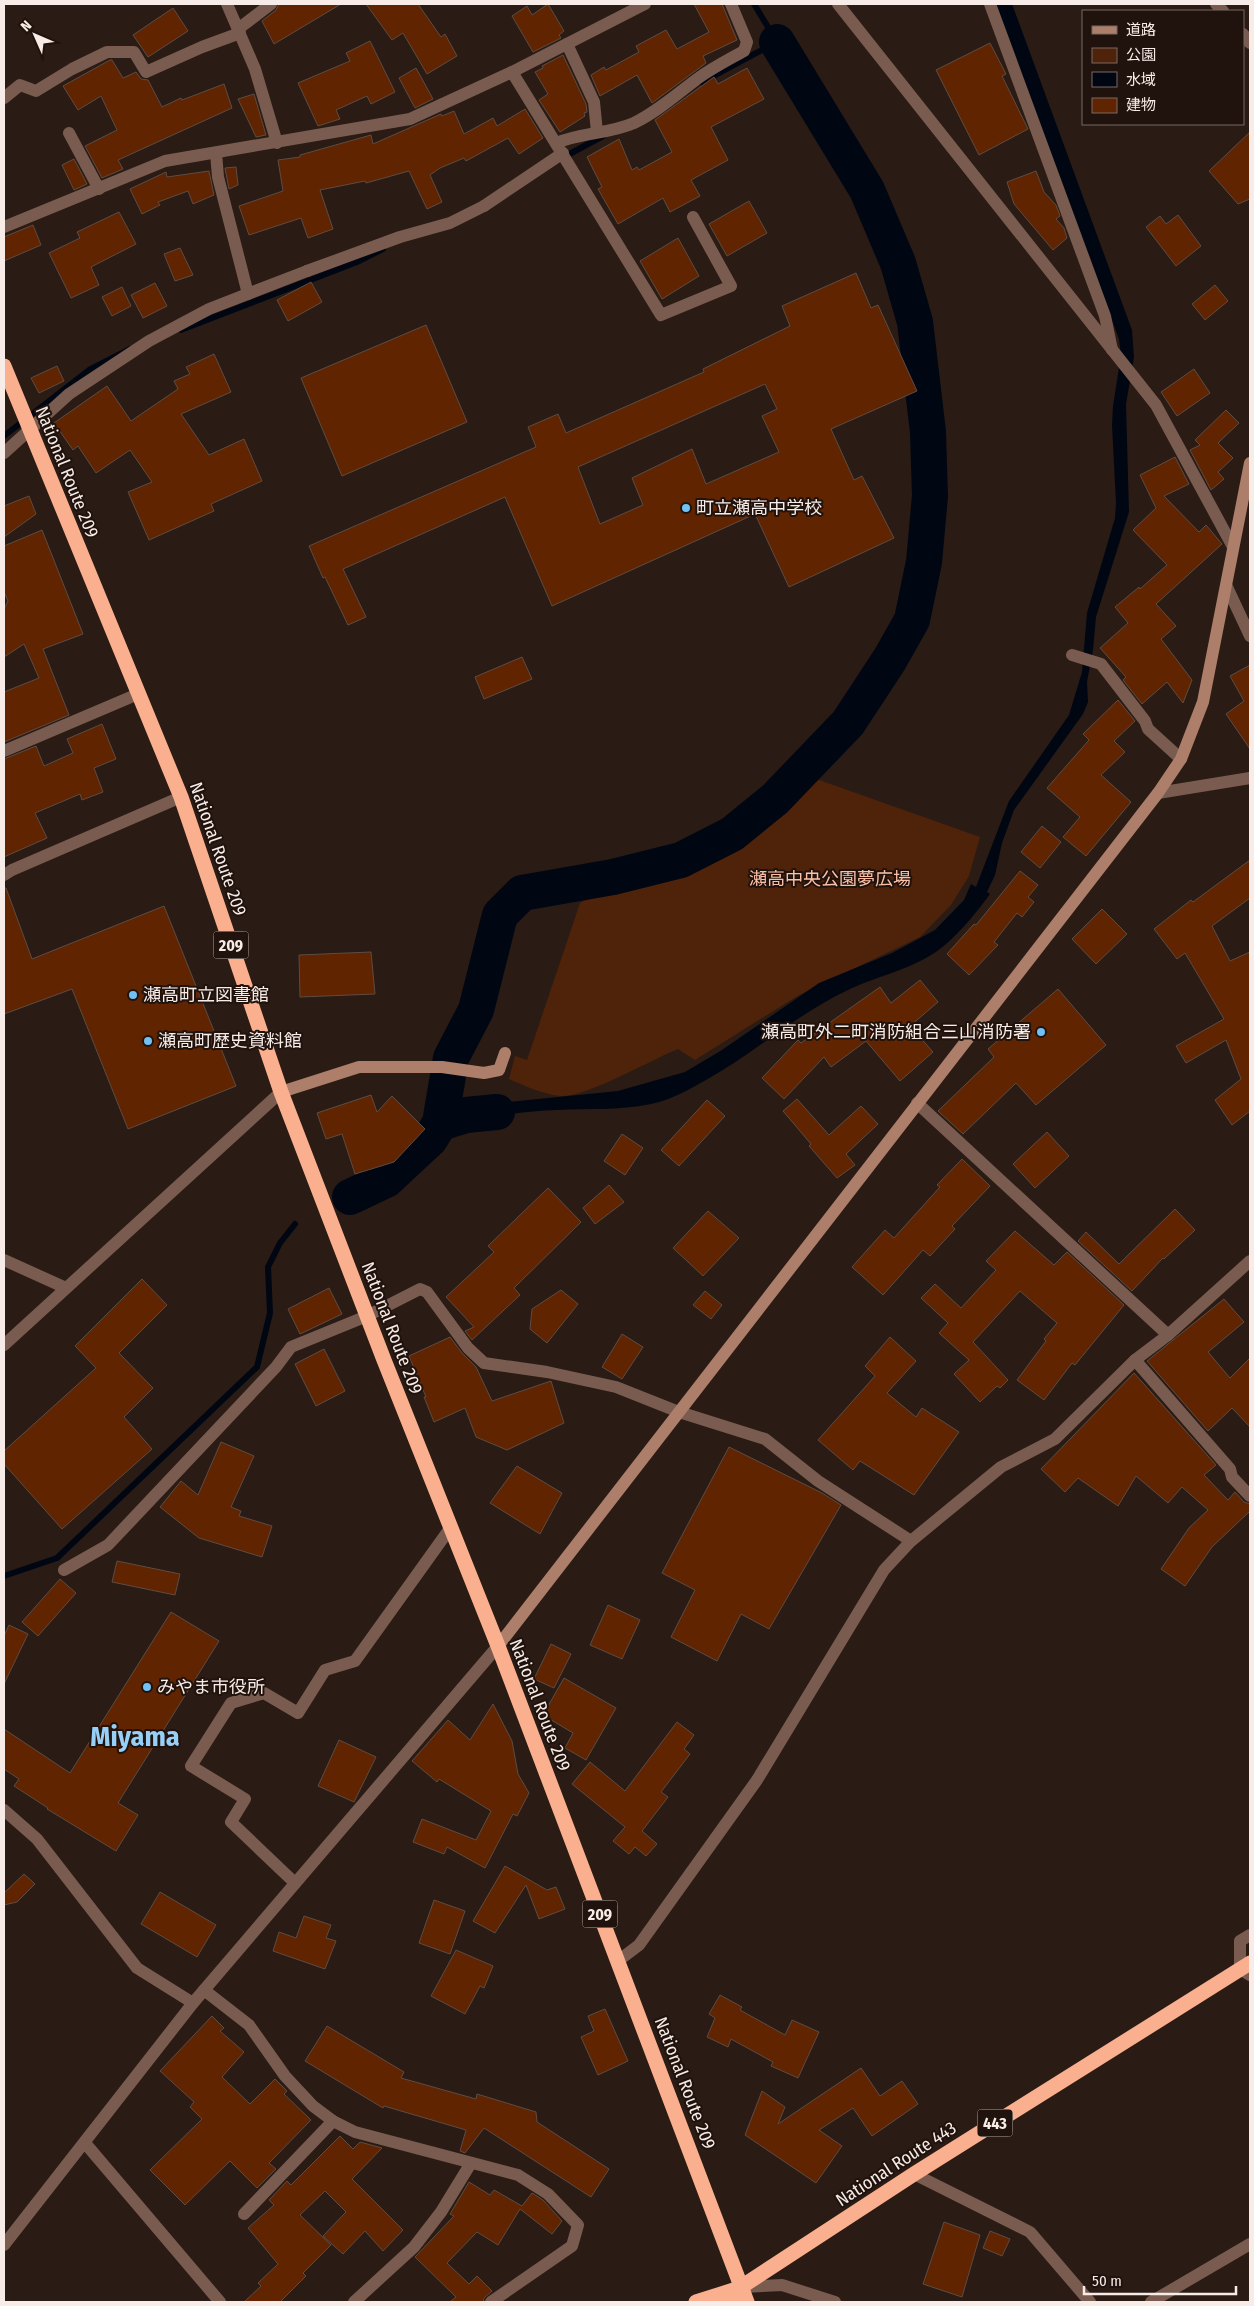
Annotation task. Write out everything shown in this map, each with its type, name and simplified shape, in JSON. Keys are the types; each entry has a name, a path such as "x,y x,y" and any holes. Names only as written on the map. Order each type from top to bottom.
{"highway":[{"name":"National Route 209","path":"4,366 181,797 281,1092 367,1316 498,1646 747,2302"},
{"name":"National Route 443","path":"741,2287 914,2174 1247,1969"},
{"name":"443","path":"696,2302 741,2287"},
{"name":"443","path":"728,2302 741,2287"}],"street":[{"path":"227,4 255,69 277,143"},
{"path":"4,98 20,86 36,91 72,69 107,52 134,52 146,72 239,31 271,4"},
{"path":"4,227 165,161 410,119 512,72 645,4"},
{"path":"4,453 69,394 149,341 209,309 400,237 450,223 484,206 574,135 608,131 634,123 670,100 699,78 744,51 747,42 731,4"},
{"path":"838,4 1156,405 1233,547"},
{"path":"990,4 1106,316 1112,350"},
{"path":"567,44 594,102 597,132"},
{"path":"512,72 661,315 731,286 693,217"},
{"path":"69,134 99,189"},
{"path":"216,153 218,177 248,294"},
{"path":"4,2245 85,2144 193,2003 498,1646 1158,793 1180,759 1203,702 1250,463"},
{"path":"1227,587 1250,636"},
{"path":"1072,655 1100,664 1145,721 1148,729 1180,759"},
{"path":"4,751 138,694"},
{"path":"1158,793 1250,778"},
{"path":"4,876 12,870 181,797"},
{"path":"4,1345 281,1092 359,1067 434,1067 484,1073 499,1070 505,1053"},
{"path":"917,1103 1168,1334"},
{"path":"4,1260 66,1288"},
{"path":"618,1961 639,1945 757,1780 884,1570 911,1541 1001,1467 1055,1439 1135,1360 1168,1334 1250,1261"},
{"path":"64,1570 108,1545 276,1366 291,1347 367,1316 420,1289 427,1292 468,1348 484,1363 547,1372 616,1388 678,1412 765,1439 818,1481 911,1541"},
{"path":"1135,1360 1230,1469 1232,1478 1250,1496"},
{"path":"295,1883 231,1822 244,1799 191,1766 230,1703 264,1693 298,1713 325,1670 355,1661 451,1527"},
{"path":"4,1810 37,1839 137,1968 193,2003"},
{"path":"1247,1969 1240,1941 1250,1935"},
{"path":"204,1990 249,2025 285,2076 313,2106 333,2122 355,2132 518,2175 548,2194 578,2226 572,2246 491,2302"},
{"path":"244,2214 333,2122"},
{"path":"85,2144 220,2302"},
{"path":"354,2302 414,2247 441,2212 471,2163"},
{"path":"914,2174 1030,2232 1090,2302"},
{"path":"1151,2302 1250,2244"},
{"path":"741,2287 782,2285 835,2302"}],"green space":[{"name":"瀬高中央公園夢広場","path":"808,776 980,837 969,876 951,905 920,937 799,995 695,1060 678,1049 601,1085 571,1095 560,1096 547,1093 509,1079 515,1056 527,1060 580,903 594,895 669,877 742,838"}],"water":[{"path":"995,4 1012,4 1132,330 1134,357 1126,404 1129,512 1096,617 1093,650 1087,682 1088,702 1083,714 1014,810 1002,843 995,875 987,892 990,894 963,927 934,953 910,966 846,991 810,1011 706,1080 666,1100 626,1108 569,1109 517,1113 490,1117 452,1127 447,1114 507,1102 618,1091 685,1072 722,1050 819,983 892,953 935,930 964,900 971,884 976,887 1009,801 1069,715 1082,672 1087,613 1115,518 1112,425 1121,355 1119,339"}],"building":[{"path":"279,4 341,4 274,44 262,21 276,10"},
{"path":"366,4 418,4 441,37 445,34 457,56 427,74 403,33 392,40"},
{"path":"548,4 564,31 559,35 561,38 533,52 512,16 527,6 532,15"},
{"path":"694,4 722,4 737,40 703,56 706,63 652,103 637,75 600,96 591,75 604,67 606,70 639,52 636,46 666,30 677,49 709,32"},
{"path":"173,8 188,31 148,57 133,35"},
{"path":"370,41 395,92 371,104 367,96 336,110 340,119 318,126 298,83 350,61 346,53"},
{"path":"990,43 1006,74 1002,76 1028,129 979,155 936,70"},
{"path":"563,55 586,104 587,112 584,113 585,116 560,132 539,100 548,94 535,72"},
{"path":"112,60 123,78 136,72 141,79 148,80 162,107 181,98 182,100 224,84 232,108 118,160 123,169 102,178 85,146 117,130 101,96 78,110 63,86"},
{"path":"416,68 433,99 415,108 399,78"},
{"path":"747,68 764,99 711,127 728,160 691,180 700,196 670,212 663,198 618,224 598,189 602,187 587,157 619,139 632,170 637,167 639,170 672,152 655,120 714,77 718,84"},
{"path":"254,94 266,135 256,137 238,99"},
{"path":"525,109 543,138 519,154 508,138 466,161 464,158 440,168 430,175 442,202 427,209 409,171 366,183 365,181 320,190 333,229 308,238 301,218 249,235 239,206 283,191 278,160 300,157 300,155 371,135 373,144 441,114 442,116 454,111 464,134 493,118 497,126"},
{"path":"1250,132 1250,199 1238,204 1209,171"},
{"path":"74,159 87,184 74,190 62,165"},
{"path":"236,167 238,185 229,189 225,168"},
{"path":"209,171 214,195 193,204 188,191 158,202 160,205 142,214 130,189 166,172 167,177"},
{"path":"1036,171 1044,192 1056,205 1060,216 1056,219 1064,228 1067,238 1053,250 1014,204 1007,182"},
{"path":"749,201 767,233 727,256 709,224"},
{"path":"119,212 136,244 91,267 99,285 71,298 49,253 80,238 77,232"},
{"path":"1178,215 1201,246 1176,266 1146,227 1160,216 1166,224"},
{"path":"33,225 41,245 4,261 4,237"},
{"path":"678,238 699,276 662,299 640,261"},
{"path":"180,248 193,275 175,281 164,254"},
{"path":"856,273 871,308 878,305 917,391 831,429 854,480 862,476 894,538 789,587 755,514 552,606 505,497 343,569 366,617 348,625 325,577 323,578 309,546 536,447 528,427 558,414 566,433 704,372 703,369 790,326 782,306","holes":["765,384 777,409 762,416 779,452 706,484 692,449 632,478 643,505 600,524 578,467"]},
{"path":"311,282 322,302 288,321 277,300"},
{"path":"155,283 167,306 143,318 131,295"},
{"path":"1215,285 1228,301 1205,320 1192,304"},
{"path":"122,287 131,306 112,316 102,297"},
{"path":"426,325 467,422 342,476 301,378"},
{"path":"214,354 231,392 181,414 209,455 244,439 262,481 211,504 214,511 149,540 128,492 152,482 130,450 96,473 78,446 73,450 54,423 107,386 131,421 178,389 174,381 190,374 186,367"},
{"path":"57,366 64,381 39,393 31,378"},
{"path":"1194,369 1210,393 1177,416 1161,392"},
{"path":"1226,410 1239,423 1218,443 1233,458 1218,472 1224,479 1211,490 1190,450 1200,445 1195,440"},
{"path":"1175,457 1189,484 1164,496 1199,532 1206,525 1222,544 1156,604 1176,626 1161,639 1192,680 1183,703 1167,682 1142,704 1123,680 1126,677 1100,648 1128,623 1115,607 1139,587 1140,589 1167,565 1133,530 1156,508 1140,475"},
{"path":"29,496 36,514 4,537 4,506"},
{"path":"42,530 83,634 43,649 69,715 4,742 4,692 39,678 24,644 4,657 4,609 8,601 4,592 4,546"},
{"path":"522,657 532,679 484,699 475,677"},
{"path":"1250,665 1250,749 1226,714 1244,701 1230,676"},
{"path":"1118,700 1135,721 1114,741 1125,752 1101,775 1131,802 1086,856 1063,837 1080,817 1047,788 1089,740 1083,734"},
{"path":"102,724 116,759 94,768 103,792 82,800 80,794 35,813 47,838 4,857 4,759 36,746 44,766 73,753 67,739"},
{"path":"1042,826 1061,842 1040,868 1021,852"},
{"path":"1250,860 1250,898 1212,926 1230,961 1250,952 1250,1111 1232,1125 1215,1100 1241,1079 1226,1040 1186,1063 1176,1046 1224,1019 1185,953 1177,959 1154,929 1191,900 1193,902"},
{"path":"1020,871 1038,885 1028,897 1034,902 1022,917 1017,913 994,942 998,945 969,975 947,954 974,924 976,925"},
{"path":"4,888 6,888 32,959 164,906 236,1086 128,1129 72,989 4,1014"},
{"path":"1102,909 1127,934 1096,964 1072,939"},
{"path":"371,952 375,994 300,997 299,955"},
{"path":"920,980 938,1002 910,1026 933,1052 900,1081 866,1041 831,1067 824,1057 784,1099 762,1078 798,1040 801,1043 880,987 891,1003"},
{"path":"1058,989 1106,1045 1036,1105 1016,1083 963,1134 938,1111 994,1057 988,1049"},
{"path":"371,1095 377,1112 392,1096 425,1129 394,1162 355,1174 342,1134 326,1139 317,1113"},
{"path":"797,1099 829,1135 861,1106 878,1124 846,1154 855,1165 837,1178 809,1146 811,1144 783,1111"},
{"path":"707,1100 725,1116 679,1166 661,1150"},
{"path":"1047,1132 1069,1156 1035,1188 1013,1164"},
{"path":"622,1134 643,1148 625,1175 604,1161"},
{"path":"962,1159 990,1186 952,1226 955,1229 930,1256 923,1250 883,1295 852,1267 885,1230 894,1238 940,1187 937,1185"},
{"path":"609,1185 624,1202 595,1224 583,1208"},
{"path":"548,1188 581,1222 514,1288 520,1295 472,1340 465,1331 474,1327 446,1297 494,1252 488,1246"},
{"path":"1175,1209 1195,1230 1163,1258 1132,1291 1078,1241 1086,1232 1119,1264"},
{"path":"708,1211 739,1238 703,1276 673,1248"},
{"path":"1015,1231 1054,1265 1067,1252 1124,1305 1075,1365 1072,1363 1044,1400 1017,1380 1057,1323 1020,1291 973,1342 1008,1380 1000,1388 997,1386 980,1402 954,1374 969,1360 939,1333 948,1323 921,1298 935,1284 961,1308 996,1270 986,1261"},
{"path":"142,1279 167,1305 119,1353 153,1388 124,1417 152,1449 62,1529 4,1464 4,1451 96,1368 75,1346"},
{"path":"329,1288 342,1314 300,1334 288,1309"},
{"path":"561,1290 578,1304 547,1343 530,1329 532,1309"},
{"path":"705,1291 722,1305 711,1319 693,1305"},
{"path":"1224,1299 1244,1322 1208,1352 1230,1378 1250,1358 1250,1427 1232,1408 1208,1431 1147,1361"},
{"path":"622,1334 643,1347 622,1379 602,1367"},
{"path":"450,1337 476,1367 492,1401 551,1381 564,1423 507,1450 476,1437 465,1408 434,1422 409,1356"},
{"path":"890,1337 916,1361 887,1393 916,1417 922,1408 959,1432 914,1495 860,1461 853,1470 818,1440 875,1376 865,1366"},
{"path":"324,1349 345,1391 316,1406 295,1364"},
{"path":"1134,1373 1216,1465 1204,1475 1228,1500 1235,1492 1244,1502 1250,1504 1250,1511 1212,1547 1185,1586 1161,1569 1189,1528 1208,1510 1182,1487 1168,1503 1136,1476 1118,1506 1078,1478 1065,1492 1041,1469"},
{"path":"221,1442 254,1456 231,1507 241,1511 239,1516 272,1526 262,1557 199,1538 160,1507 181,1481 198,1495"},
{"path":"729,1447 822,1493 841,1505 769,1629 741,1614 717,1661 671,1637 695,1590 662,1573"},
{"path":"517,1466 562,1493 540,1534 490,1503"},
{"path":"117,1561 180,1574 175,1595 112,1582"},
{"path":"60,1579 76,1593 38,1636 22,1622"},
{"path":"608,1605 640,1620 622,1659 590,1645"},
{"path":"171,1612 219,1641 118,1803 138,1815 116,1851 47,1809 14,1786 19,1779 4,1769 4,1729 70,1773"},
{"path":"9,1625 28,1634 4,1684 4,1636"},
{"path":"551,1644 571,1654 554,1688 534,1679"},
{"path":"564,1678 616,1708 586,1760 565,1748 573,1733 543,1715"},
{"path":"493,1704 512,1741 518,1774 529,1793 517,1816 513,1814 485,1868 447,1847 444,1854 413,1842 422,1819 476,1840 491,1811 439,1779 437,1782 412,1761 448,1720 470,1740"},
{"path":"677,1722 694,1735 684,1749 690,1754 661,1792 668,1797 642,1831 657,1844 646,1856 635,1847 629,1854 613,1841 625,1827 572,1784 590,1762 625,1791"},
{"path":"339,1740 376,1757 354,1802 318,1786"},
{"path":"505,1866 547,1890 556,1887 565,1909 539,1919 526,1885 495,1933 473,1921"},
{"path":"24,1874 35,1884 17,1902 4,1905 4,1893"},
{"path":"160,1892 216,1925 197,1957 141,1924"},
{"path":"434,1900 465,1911 450,1954 419,1943"},
{"path":"304,1916 331,1925 326,1938 336,1941 325,1969 273,1951 279,1932 296,1938"},
{"path":"456,1950 493,1966 484,1988 480,1986 465,2014 431,1996"},
{"path":"720,1995 742,2007 740,2010 785,2035 792,2020 819,2032 798,2078 771,2066 773,2062 731,2039 728,2047 707,2037 715,2018 709,2014"},
{"path":"605,2009 628,2061 598,2075 581,2037 594,2031 588,2016"},
{"path":"212,2016 224,2028 220,2031 244,2052 222,2077 250,2104 275,2079 287,2091 284,2094 311,2120 269,2163 276,2169 257,2188 230,2161 185,2205 150,2170 202,2119 190,2107 194,2102 160,2071"},
{"path":"327,2026 404,2072 401,2078 476,2099 477,2094 536,2112 537,2122 609,2169 591,2197 484,2128 465,2153 460,2151 466,2130 384,2106 383,2108 305,2061"},
{"path":"861,2068 880,2096 902,2081 918,2104 872,2136 853,2108 819,2130 842,2146 816,2183 745,2135 762,2091 785,2107 778,2124"},
{"path":"340,2136 353,2149 360,2142 382,2148 352,2179 403,2230 383,2251 365,2231 343,2254 323,2236 346,2212 325,2191 300,2215 331,2245 303,2273 306,2276 280,2302 244,2302 261,2286 258,2283 278,2264 248,2228 274,2205 269,2200 287,2181 291,2185"},
{"path":"469,2182 490,2195 494,2190 522,2206 532,2193 543,2200 562,2221 552,2234 520,2209 498,2245 477,2232 447,2263 469,2284 477,2276 492,2291 484,2298 483,2302 450,2302 456,2297 415,2257 454,2216 450,2214"},
{"path":"944,2222 980,2235 962,2297 923,2284"},
{"path":"990,2231 1010,2239 1002,2256 983,2248"}],"waterway":[{"path":"702,82 777,42 754,4"},
{"path":"350,1197 386,1180 430,1139 440,1123 451,1058 476,1010 500,915 522,893 613,877 681,860 732,834 775,799 848,723 890,659 912,620 924,562 930,496 928,432 915,322 898,263 867,190 777,42"},
{"path":"564,157 603,136"},
{"path":"181,330 357,262 383,249"},
{"path":"4,436 89,370 130,349"},
{"path":"440,1123 466,1115 497,1112"},
{"path":"4,1576 57,1558 257,1367 270,1313 268,1267 280,1243 295,1224"}],"place":[{"name":"町立瀬高中学校","path":"686,508"},
{"name":"瀬高町立図書館","path":"133,995"},
{"name":"瀬高町外二町消防組合三山消防署","path":"1041,1032"},
{"name":"瀬高町歴史資料館","path":"148,1041"},
{"name":"みやま市役所","path":"147,1687"}],"district":[{"name":"Miyama","path":"135,1736"}]}
